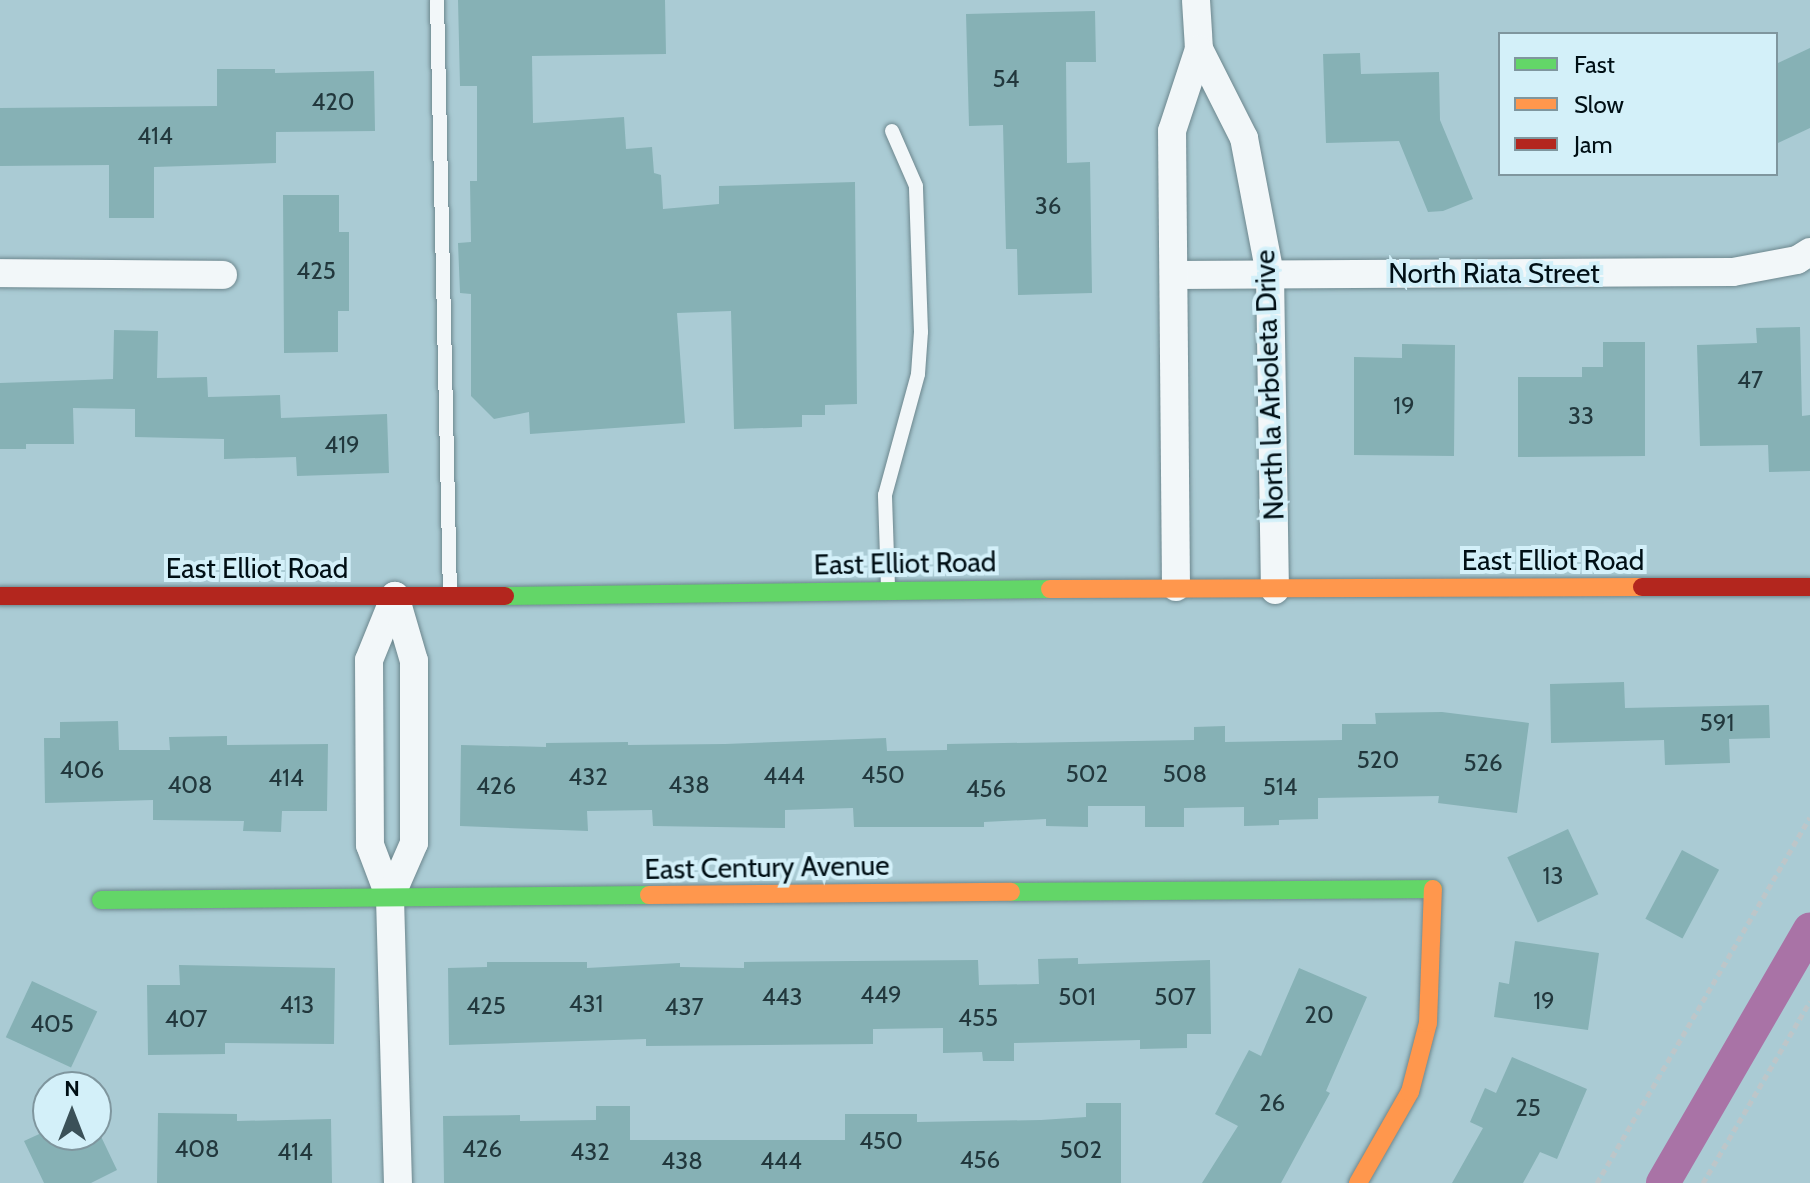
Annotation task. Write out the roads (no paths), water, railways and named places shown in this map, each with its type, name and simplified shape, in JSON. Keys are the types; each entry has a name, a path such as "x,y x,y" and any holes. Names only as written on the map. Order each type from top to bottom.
{"main road":[{"name":"East Elliot Road","path":"0,596 450,597 1176,587 1275,590 1810,587"},
{"name":"East Century Avenue","path":"101,900 1434,889 1428,1023 1410,1092 1358,1183"}],"street":[{"name":"North la Arboleta Drive","path":"1176,587 1172,131 1199,49 1196,0"},
{"name":"North la Arboleta Drive","path":"1199,49 1244,138 1270,274 1275,590"},
{"name":"North Riata Street","path":"1175,275 1733,272 1797,260 1810,252"},
{"path":"0,273 223,275"},
{"path":"390,898 414,843 414,661 395,596"},
{"path":"395,596 369,660 370,845 390,898 398,1183"}],"lane":[{"path":"437,0 450,597"},
{"path":"888,591 885,495 918,374 921,332 916,186 892,131"}],"waterway":[{"path":"1663,1183 1810,929"}]}
